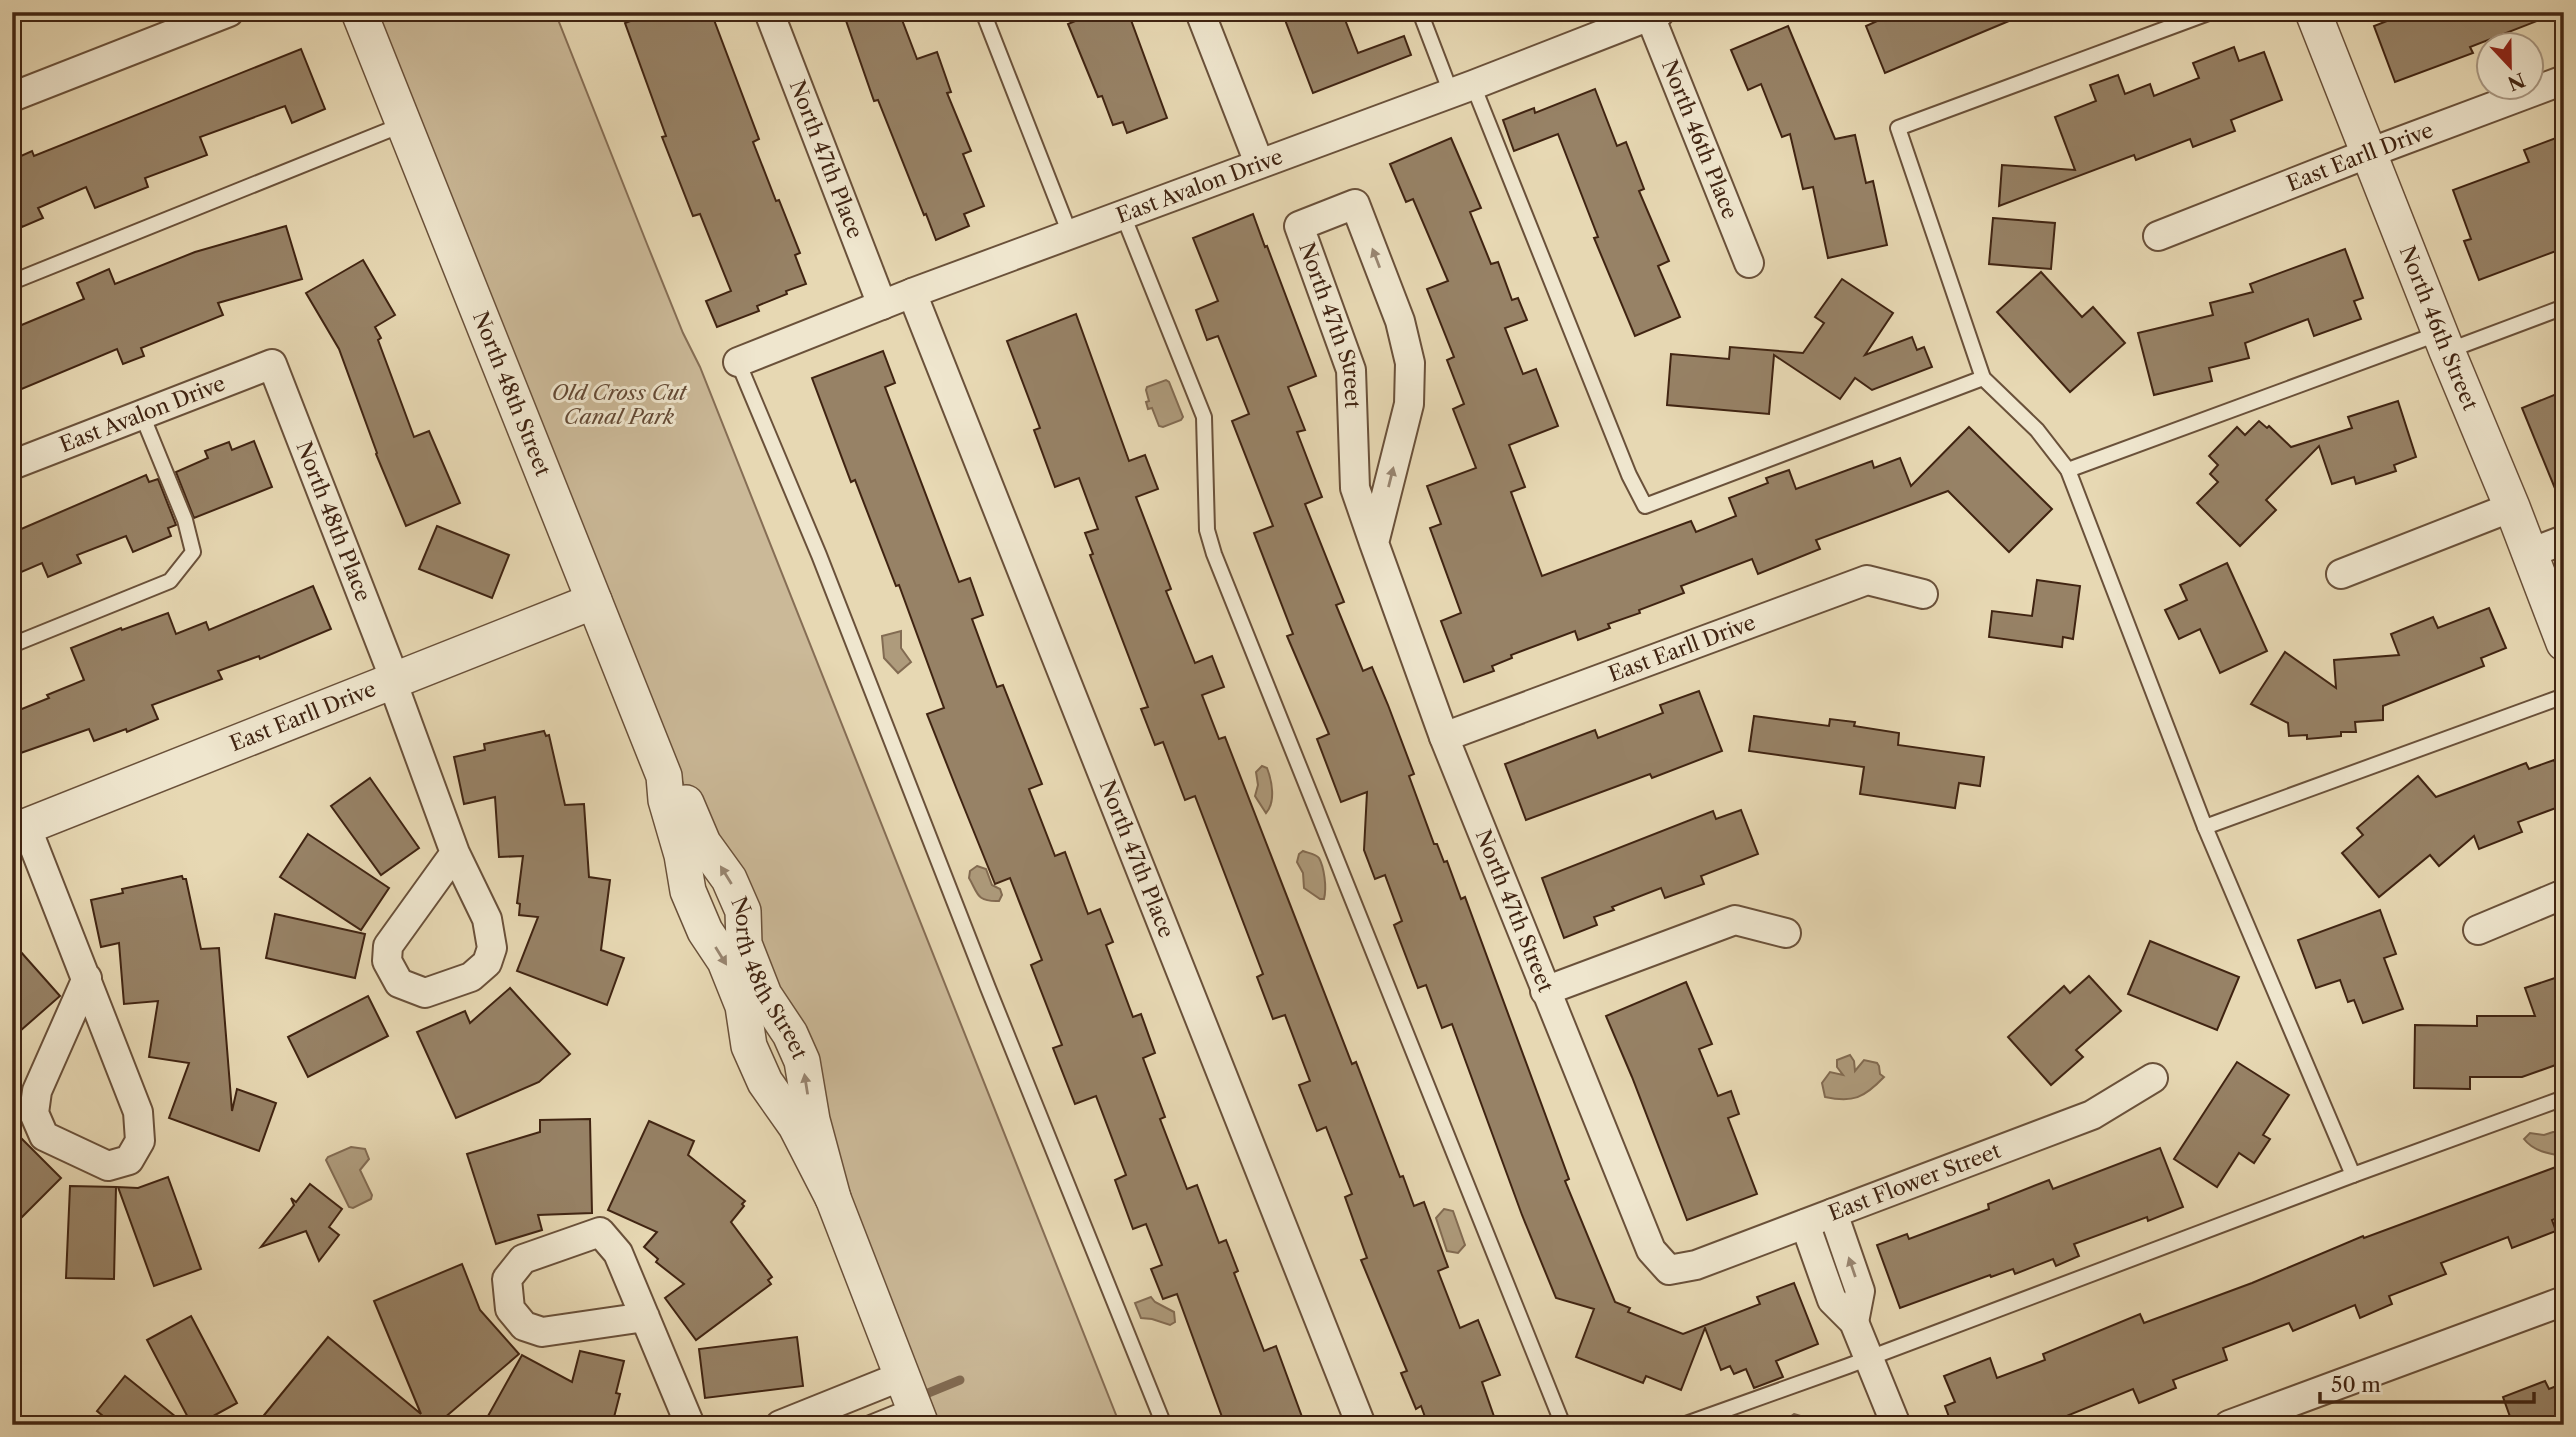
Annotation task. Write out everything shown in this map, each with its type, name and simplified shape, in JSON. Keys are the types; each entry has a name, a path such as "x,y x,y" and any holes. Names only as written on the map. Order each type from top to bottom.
{"street":[{"path":"12,97 229,12"},
{"name":"North 48th Street","path":"359,12 664,776 681,793 703,842 729,879 743,911 744,944 764,995 790,1034 803,1061 812,1120 833,1198 913,1402"},
{"name":"North 47th Place","path":"769,12 882,305"},
{"path":"1200,12 1259,163"},
{"name":"North 46th Street","path":"2313,12 2564,643"},
{"name":"East Avalon Drive","path":"738,362 912,293 1462,89 1655,14"},
{"name":"North 46th Place","path":"1655,14 1749,263"},
{"name":"East Earll Drive","path":"2158,236 2564,80"},
{"name":"North 47th Street","path":"1374,543 1409,404 1410,363 1399,321 1355,204 1299,226 1351,370 1355,488 1374,543 1444,737 1545,990 1651,1250 1669,1270"},
{"name":"North 47th Place","path":"912,293 1361,1425"},
{"name":"East Avalon Drive","path":"12,465 272,364"},
{"name":"North 48th Place","path":"272,364 393,681 455,853 487,919 492,948 487,963 471,977 425,993 399,983 387,961 388,946 455,853"},
{"path":"2341,574 2512,507"},
{"path":"2530,553 2564,540"},
{"name":"East Earll Drive","path":"1444,737 1867,580 1923,594"},
{"name":"East Earll Drive","path":"19,829 594,601"},
{"path":"19,829 87,978 138,1112 140,1141 129,1160 108,1166 44,1136 34,1113 37,1091 87,978"},
{"path":"2478,930 2564,894"},
{"path":"1545,990 1735,920 1786,933"},
{"name":"East Flower Street","path":"1669,1270 1696,1265 2092,1115 2153,1078"},
{"path":"1833,1213 1860,1291 1854,1321"},
{"path":"1805,1224 1832,1300 1854,1321 1896,1425"},
{"path":"645,1317 542,1332 524,1326 510,1309 507,1279 523,1259 600,1232 618,1254 645,1317 690,1425"},
{"path":"2229,1425 2564,1301"},
{"path":"780,1425 913,1402"}],"lane":[{"path":"983,12 1070,234"},
{"path":"1419,12 1462,89 1629,475 1645,506 1983,377"},
{"path":"2211,12 1898,128 1983,377 2037,430 2068,470 2204,827 2353,1175"},
{"path":"12,282 404,124"},
{"path":"1123,215 1204,417 1207,530 1214,554 1563,1425"},
{"path":"2068,470 2444,342 2564,307"},
{"path":"738,362 819,555 988,988 1164,1425"},
{"path":"12,645 170,581 193,552 185,520 142,415"},
{"path":"2204,827 2564,696"},
{"path":"1683,1425 2564,1098"},
{"path":"865,1425 913,1402"}],"green space":[{"name":"Old Cross Cut Canal Park","path":"374,12 555,12 683,333 700,367 1120,1425 940,1425"}],"shaded area":[{"path":"1166,380 1183,417 1163,427 1159,426 1152,408 1148,409 1146,390 1147,387"},
{"path":"901,631 901,648 911,662 898,673 884,658 882,636"},
{"path":"1262,766 1267,768 1272,791 1271,803 1266,813 1255,796 1258,785 1256,772"},
{"path":"1303,851 1316,856 1321,862 1325,883 1324,899 1304,888 1303,873 1297,862"},
{"path":"977,866 986,869 992,885 1000,889 1002,895 999,901 986,900 976,892 969,878 970,871"},
{"path":"1850,1055 1855,1071 1864,1060 1877,1063 1880,1074 1884,1077 1870,1090 1857,1097 1825,1097 1822,1083 1830,1072 1843,1075 1837,1067 1837,1060"},
{"path":"2557,1132 2564,1145 2563,1156 2537,1149 2524,1139 2530,1133 2544,1135"},
{"path":"351,1147 365,1149 369,1159 360,1170 372,1195 371,1199 353,1208 349,1207 326,1160"},
{"path":"1444,1209 1453,1211 1465,1245 1458,1253 1447,1251 1436,1218"},
{"path":"1151,1297 1174,1312 1175,1322 1170,1325 1141,1318 1135,1303"},
{"path":"1794,1414 1801,1416 1806,1425 1779,1425"}],"building":[{"path":"654,12 711,12 759,139 753,142 800,253 795,255 806,284 757,306 759,311 717,327 706,301 731,291 700,214 693,216 662,137 666,136 625,23"},
{"path":"843,12 899,12 917,59 937,52 951,92 947,93 971,151 963,154 984,206 964,214 969,226 936,240 878,100 874,101"},
{"path":"1083,12 1128,12 1167,118 1127,133 1123,122 1113,125 1102,96 1098,97 1068,24 1085,17"},
{"path":"1282,12 1342,12 1358,53 1404,36 1411,55 1313,93"},
{"path":"1897,12 2028,13 1885,73 1866,26"},
{"path":"2410,12 2555,12 2509,32 2474,32 2474,45 2470,47 2473,53 2395,82 2374,26"},
{"path":"1788,26 1835,139 1855,135 1866,183 1873,181 1887,245 1828,258 1813,187 1803,189 1790,134 1782,137 1761,84 1748,90 1731,50"},
{"path":"2234,47 2239,61 2264,52 2282,100 2231,120 2235,131 2193,147 2190,139 2136,160 2134,155 1999,206 2002,165 2075,170 2055,117 2096,101 2090,85 2118,75 2125,94 2150,84 2154,96 2199,78 2193,63"},
{"path":"301,49 325,109 292,123 285,106 200,137 207,155 145,178 148,187 95,208 86,187 38,208 43,218 22,227 12,205 12,160 32,151 34,156"},
{"path":"1595,89 1617,146 1626,142 1644,189 1639,191 1669,261 1658,266 1680,317 1635,336 1594,238 1598,237 1558,134 1514,151 1503,120 1534,108 1535,113"},
{"path":"2564,135 2564,248 2479,280 2464,241 2471,239 2453,190 2529,162 2524,150"},
{"path":"1451,138 1481,208 1470,212 1491,264 1498,262 1512,300 1518,298 1527,320 1505,328 1523,374 1536,369 1558,426 1509,445 1525,487 1511,492 1542,576 1691,521 1696,532 1736,516 1729,498 1768,483 1766,478 1789,470 1796,489 1872,461 1874,468 1900,458 1911,486 1969,427 2052,509 2009,552 1948,491 1816,540 1820,549 1758,574 1752,559 1681,586 1684,593 1608,624 1610,628 1578,640 1575,631 1511,655 1512,658 1492,666 1494,671 1464,682 1441,621 1461,613 1430,528 1441,524 1427,486 1476,468 1453,409 1464,404 1447,360 1454,357 1427,289 1448,281 1413,199 1406,202 1390,164"},
{"path":"1253,214 1316,376 1288,387 1305,430 1297,432 1322,497 1305,504 1344,602 1336,605 1363,671 1372,667 1414,774 1409,776 1434,844 1437,844 1444,862 1447,861 1461,899 1465,897 1569,1179 1565,1181 1615,1302 1630,1308 1628,1312 1683,1334 1760,1304 1757,1297 1794,1283 1818,1344 1776,1361 1783,1377 1754,1388 1746,1369 1734,1374 1730,1366 1721,1370 1705,1328 1681,1390 1646,1376 1643,1383 1576,1357 1594,1309 1556,1298 1522,1215 1452,1024 1442,1028 1426,985 1418,988 1394,925 1402,921 1385,875 1375,879 1364,850 1367,792 1341,802 1317,739 1329,734 1287,636 1293,634 1254,533 1273,526 1232,421 1249,414 1218,336 1207,340 1196,310 1218,301 1193,238"},
{"path":"1993,218 2055,223 2051,269 1989,264"},
{"path":"286,226 302,279 218,303 223,315 141,348 144,356 123,364 117,349 12,393 12,329 84,299 77,283 109,269 115,284 195,252"},
{"path":"2345,249 2363,298 2354,301 2361,319 2314,336 2308,319 2245,343 2249,358 2209,368 2212,381 2154,395 2138,333 2213,315 2210,303 2253,292 2250,284"},
{"path":"363,260 395,315 375,327 414,437 429,431 460,503 406,526 376,454 339,349 306,293"},
{"path":"2041,272 2082,317 2093,307 2125,343 2070,392 1997,312"},
{"path":"1842,279 1893,313 1865,355 1912,337 1917,350 1924,347 1932,367 1872,390 1855,378 1840,399 1774,355 1769,414 1667,405 1671,354 1729,359 1730,347 1803,353 1824,323 1815,317"},
{"path":"1076,314 1129,461 1145,455 1158,489 1136,497 1171,589 1166,591 1195,663 1212,656 1224,687 1202,695 1219,739 1225,737 1352,1064 1356,1062 1400,1177 1403,1176 1414,1206 1424,1202 1448,1267 1438,1271 1460,1328 1478,1320 1500,1375 1482,1382 1497,1425 1428,1425 1421,1406 1416,1409 1401,1373 1407,1371 1361,1260 1367,1258 1345,1197 1352,1194 1326,1127 1317,1131 1299,1085 1310,1081 1285,1015 1273,1019 1257,977 1263,974 1195,796 1185,800 1163,742 1155,745 1141,709 1148,707 1090,555 1093,554 1085,533 1098,529 1079,478 1055,487 1034,430 1040,428 1007,341"},
{"path":"883,351 895,383 885,387 959,582 970,578 983,615 972,619 997,687 1003,685 1042,784 1029,789 1055,856 1065,852 1088,914 1100,909 1113,942 1106,945 1133,1017 1141,1014 1155,1053 1143,1058 1165,1117 1160,1119 1187,1189 1197,1185 1219,1243 1226,1240 1238,1271 1234,1273 1264,1351 1276,1346 1305,1425 1225,1425 1177,1294 1163,1299 1151,1269 1162,1265 1146,1224 1133,1229 1115,1180 1126,1175 1096,1096 1075,1104 1053,1048 1062,1045 1031,965 1042,960 1010,878 995,884 957,790 927,714 944,708 899,585 896,586 855,480 851,482 812,378"},
{"path":"2564,391 2564,508 2563,508 2522,408"},
{"path":"2398,401 2416,457 2394,465 2396,471 2356,484 2354,477 2332,484 2319,446 2266,500 2276,510 2240,546 2197,503 2218,482 2210,474 2218,465 2209,456 2237,427 2245,435 2259,421 2267,428 2269,426 2291,447 2352,428 2348,417"},
{"path":"254,441 272,487 194,518 176,472 208,458 205,451 229,442 232,450"},
{"path":"146,475 149,482 158,479 176,525 168,528 171,536 133,552 126,536 77,555 81,563 48,577 42,563 12,576 12,533"},
{"path":"437,526 509,555 492,598 419,569"},
{"path":"2227,563 2267,651 2220,673 2200,629 2179,639 2165,610 2187,600 2180,585"},
{"path":"2037,580 2080,586 2073,639 2063,637 2062,647 1989,637 1992,611 2032,616"},
{"path":"313,586 331,629 260,659 259,656 218,671 222,679 152,705 158,719 127,732 126,729 94,741 89,729 12,756 12,713 84,680 71,648 168,613 176,634 206,622 209,630"},
{"path":"2489,608 2506,648 2481,658 2484,666 2383,706 2383,720 2355,722 2356,732 2341,732 2341,736 2307,739 2307,735 2289,736 2288,723 2251,704 2285,652 2336,688 2334,660 2399,655 2391,634 2433,617 2438,628"},
{"path":"1699,691 1722,751 1652,778 1650,774 1526,820 1505,764 1595,730 1598,738 1663,713 1660,705"},
{"path":"1754,716 1829,726 1830,719 1855,722 1854,726 1899,733 1898,745 1984,757 1980,786 1959,783 1955,808 1860,794 1864,767 1749,751"},
{"path":"544,731 546,736 549,735 565,805 584,804 589,877 610,880 601,950 624,958 607,1005 517,971 538,917 519,915 520,904 517,903 523,856 499,857 495,797 464,804 454,757 485,750 484,744"},
{"path":"2554,760 2564,785 2564,805 2518,822 2522,832 2479,849 2474,836 2439,866 2430,855 2379,897 2342,853 2363,835 2357,828 2418,776 2436,797 2526,763 2529,769"},
{"path":"370,778 419,848 381,875 331,806"},
{"path":"1741,810 1758,854 1701,876 1704,884 1665,898 1661,888 1612,907 1614,910 1594,917 1597,925 1564,938 1542,878 1713,811 1716,819"},
{"path":"308,834 389,888 361,930 280,877"},
{"path":"182,876 186,879 201,949 219,948 232,1111 237,1089 276,1103 259,1151 169,1118 189,1063 149,1057 158,1001 124,1004 119,943 101,947 91,900 123,893 122,889"},
{"path":"2380,910 2396,954 2384,958 2403,1009 2363,1023 2354,1000 2348,1002 2340,980 2316,988 2298,940"},
{"path":"275,914 365,934 355,978 266,958"},
{"path":"2150,941 2239,977 2217,1030 2128,994"},
{"path":"12,942 60,996 12,1038"},
{"path":"2564,975 2564,1062 2522,1077 2470,1077 2470,1089 2414,1088 2415,1025 2477,1026 2477,1016 2535,1016 2525,988"},
{"path":"2089,976 2121,1011 2076,1050 2083,1057 2051,1085 2008,1037 2064,986 2070,993"},
{"path":"1686,982 1712,1044 1699,1049 1718,1096 1731,1091 1739,1114 1728,1118 1757,1194 1687,1220 1606,1016"},
{"path":"510,988 570,1054 539,1082 456,1118 417,1032 465,1011 470,1023"},
{"path":"368,996 388,1036 308,1077 288,1037"},
{"path":"2237,1062 2289,1095 2263,1135 2270,1139 2254,1163 2239,1153 2217,1187 2174,1159"},
{"path":"590,1119 592,1213 538,1215 542,1230 496,1244 467,1154 540,1132 540,1120"},
{"path":"649,1121 694,1141 688,1155 745,1201 731,1222 772,1277 768,1280 771,1284 696,1340 665,1298 684,1284 656,1262 658,1259 644,1247 657,1232 608,1210"},
{"path":"12,1129 61,1178 12,1227"},
{"path":"2160,1148 2183,1207 2148,1221 2147,1217 2074,1244 2079,1256 2056,1266 2053,1259 2015,1274 2013,1269 1991,1277 1990,1275 1900,1308 1877,1245 1907,1234 1909,1239 1989,1209 1988,1204 2049,1180 2053,1189"},
{"path":"2564,1164 2564,1215 2552,1220 2556,1231 2512,1248 2508,1237 2441,1263 2446,1274 2389,1296 2392,1304 2360,1318 2355,1305 2293,1331 2289,1323 2223,1348 2227,1360 2173,1380 2176,1388 2139,1403 2133,1389 2059,1419 2061,1425 1952,1425 1945,1406 1955,1402 1944,1376 1990,1358 1997,1378 2045,1360 2043,1354 2140,1314 2144,1323 2252,1283 2363,1236 2364,1238"},
{"path":"168,1177 201,1269 154,1286 118,1187 138,1188"},
{"path":"310,1184 342,1209 329,1227 339,1235 319,1261 306,1231 261,1247 294,1205 291,1198 296,1202"},
{"path":"70,1186 116,1187 114,1279 66,1278"},
{"path":"462,1264 480,1310 519,1354 436,1425 256,1425 328,1337 421,1414 374,1301"},
{"path":"191,1316 237,1403 197,1425 192,1425 147,1340"},
{"path":"797,1337 803,1386 705,1398 699,1349"},
{"path":"580,1351 624,1361 616,1393 620,1394 612,1425 483,1425 522,1355 572,1382"},
{"path":"125,1376 186,1425 114,1425 97,1411"},
{"path":"2545,1381 2549,1389 2564,1383 2564,1425 2513,1425 2503,1397"}],"waterway":[{"path":"916,1398 960,1380"}]}
